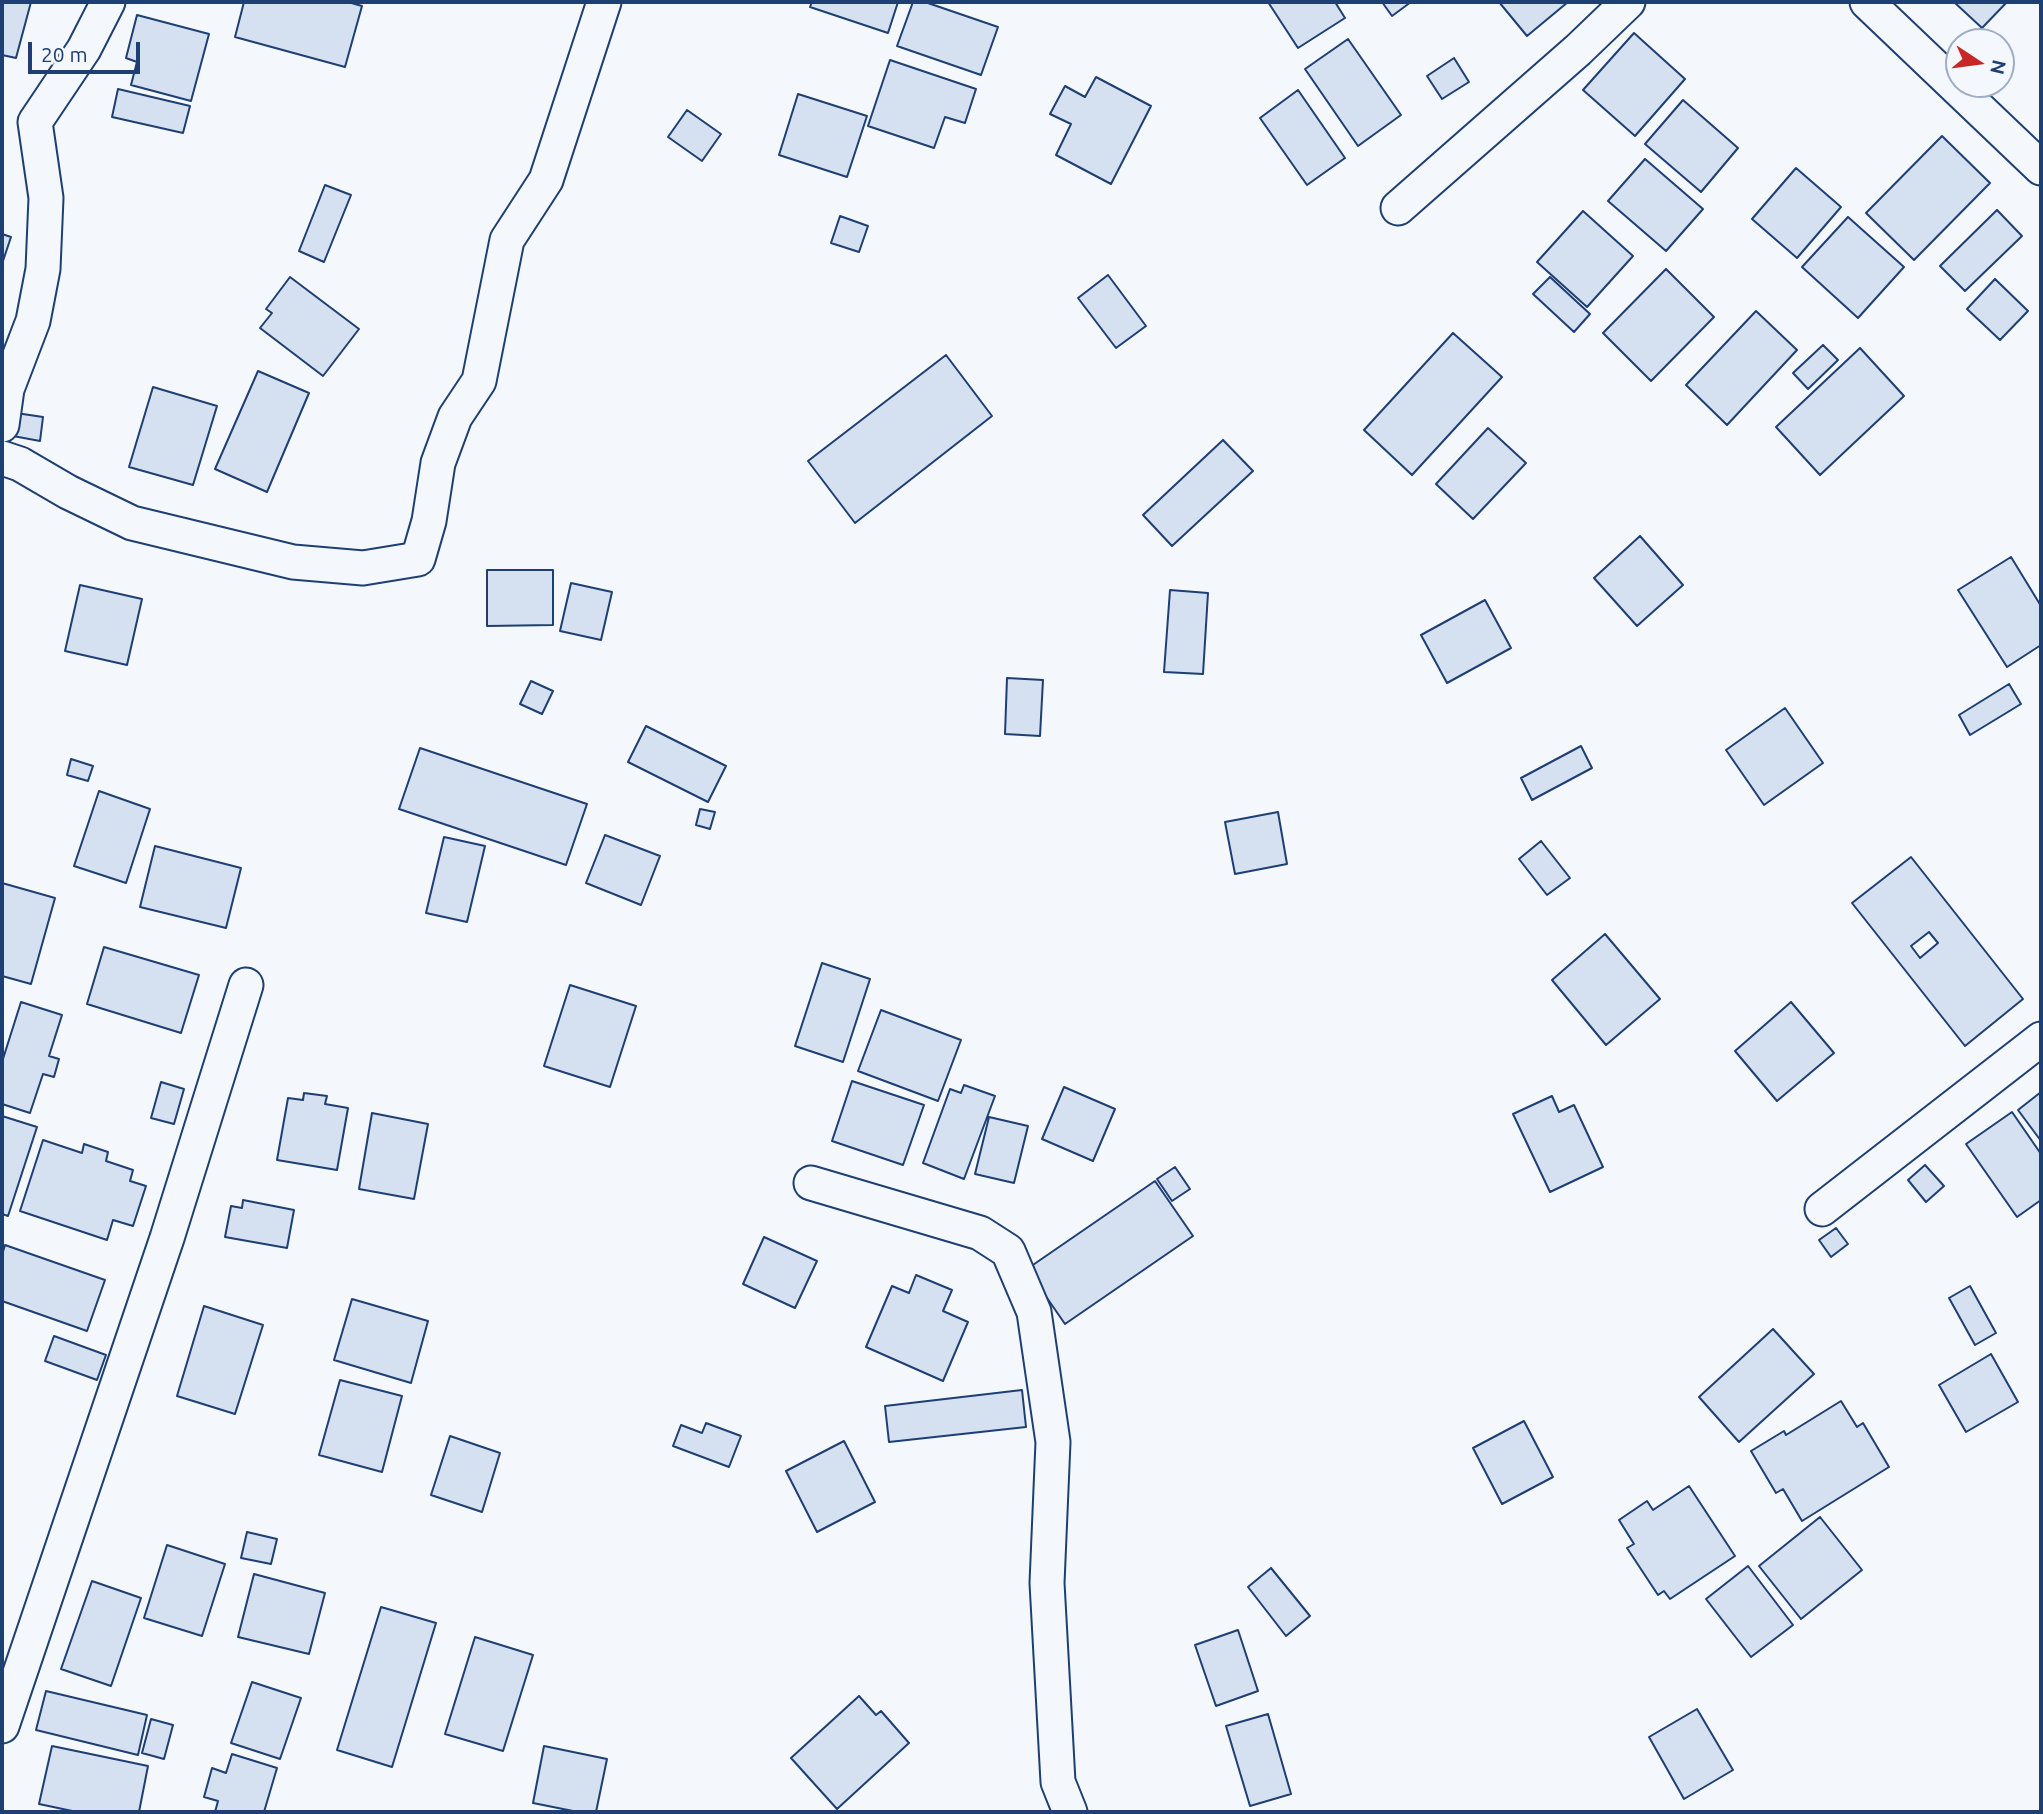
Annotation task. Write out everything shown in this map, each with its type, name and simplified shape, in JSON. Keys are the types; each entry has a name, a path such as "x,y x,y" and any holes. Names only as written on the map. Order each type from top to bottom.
{"street":[{"path":"2,425 7,389 33,321 43,269 46,198 35,122 84,49 108,2"},
{"path":"2,458 20,464 68,492 132,523 293,562 363,568 418,559 429,521 438,463 455,417 479,382 507,240 546,180 604,2"},
{"path":"1398,208 1578,50 1628,2"},
{"path":"1867,2 2041,168"},
{"path":"2,1726 167,1238 246,985"},
{"path":"1822,1209 2041,1039"},
{"path":"811,1184 980,1233 1008,1251 1034,1312 1053,1442 1047,1583 1058,1782 1070,1812"}],"building":[{"path":"2,2 31,2 16,58 2,55"},
{"path":"244,2 348,2 362,6 345,67 235,37"},
{"path":"812,2 898,2 888,33 810,7"},
{"path":"913,2 925,2 998,27 981,75 897,46"},
{"path":"1268,2 1335,2 1345,18 1298,48"},
{"path":"1382,2 1411,2 1392,16"},
{"path":"1499,2 1568,2 1527,36"},
{"path":"1954,2 2007,2 1982,28"},
{"path":"137,15 209,34 191,101 131,85 137,62 126,58"},
{"path":"1634,33 1685,79 1635,136 1583,90"},
{"path":"1348,39 1401,115 1358,146 1305,69"},
{"path":"1454,58 1469,82 1442,99 1427,76"},
{"path":"890,60 976,89 965,123 945,117 934,148 868,126"},
{"path":"1096,77 1151,106 1111,184 1056,155 1071,124 1050,114 1065,86 1085,97"},
{"path":"118,89 190,106 183,133 112,117"},
{"path":"1298,90 1345,158 1307,185 1260,118"},
{"path":"798,94 867,116 847,177 779,155"},
{"path":"1683,100 1738,148 1701,192 1645,144"},
{"path":"687,110 721,134 702,161 668,137"},
{"path":"1942,136 1990,183 1914,260 1866,213"},
{"path":"1645,159 1703,209 1666,251 1608,201"},
{"path":"1796,168 1841,207 1797,258 1752,219"},
{"path":"325,185 351,195 324,262 299,251"},
{"path":"1997,210 2022,236 1965,291 1940,266"},
{"path":"1583,211 1633,256 1587,307 1537,262"},
{"path":"840,216 868,226 859,252 831,243"},
{"path":"1848,217 1904,267 1858,318 1802,267"},
{"path":"2,234 11,237 2,264"},
{"path":"1666,269 1714,317 1651,381 1603,333"},
{"path":"1108,275 1146,326 1116,348 1078,298"},
{"path":"290,277 359,329 323,376 260,328 272,313 266,309"},
{"path":"1550,277 1590,314 1574,332 1533,294"},
{"path":"1995,279 2028,311 2000,340 1967,309"},
{"path":"1756,311 1797,350 1727,425 1686,385"},
{"path":"1453,333 1502,377 1412,475 1364,430"},
{"path":"1823,345 1838,360 1808,389 1793,373"},
{"path":"1860,348 1904,396 1820,475 1776,427"},
{"path":"946,355 992,416 855,523 808,461"},
{"path":"258,371 309,393 267,492 215,469"},
{"path":"153,387 217,406 193,485 129,467"},
{"path":"16,413 43,417 40,441 13,436"},
{"path":"1488,428 1526,463 1473,519 1436,484"},
{"path":"1223,440 1253,471 1172,546 1143,515"},
{"path":"1640,536 1683,585 1637,626 1594,578"},
{"path":"2011,557 2041,606 2041,645 2007,667 1958,590"},
{"path":"487,570 553,570 553,625 487,626"},
{"path":"571,583 612,592 601,640 560,631"},
{"path":"80,585 142,599 127,665 65,651"},
{"path":"1170,590 1208,593 1203,674 1164,672"},
{"path":"1485,600 1511,648 1447,683 1421,635"},
{"path":"1007,678 1043,680 1040,736 1005,734"},
{"path":"531,681 553,691 542,714 520,704"},
{"path":"2009,684 2021,704 1970,735 1959,715"},
{"path":"1785,708 1823,763 1764,805 1726,750"},
{"path":"646,726 726,766 708,802 628,762"},
{"path":"1581,746 1592,768 1532,800 1521,778"},
{"path":"420,748 587,804 566,865 399,809"},
{"path":"71,759 93,766 88,781 67,775"},
{"path":"99,791 150,809 126,883 74,866"},
{"path":"700,809 715,812 710,829 696,825"},
{"path":"1278,812 1287,864 1235,874 1225,822"},
{"path":"605,835 660,856 641,905 586,883"},
{"path":"444,837 485,846 467,922 426,913"},
{"path":"1541,841 1570,878 1547,895 1519,859"},
{"path":"155,846 241,868 226,928 140,907"},
{"path":"1911,857 2023,999 1965,1046 1852,903","holes":["1929,932 1938,943 1920,958 1911,946"]},
{"path":"2,883 55,898 31,984 2,976"},
{"path":"1605,934 1660,999 1606,1045 1552,980"},
{"path":"104,947 199,975 181,1033 87,1004"},
{"path":"822,963 870,979 843,1062 795,1046"},
{"path":"570,985 636,1006 610,1087 544,1066"},
{"path":"21,1002 62,1015 49,1056 59,1059 54,1077 43,1074 30,1113 2,1104 2,1062"},
{"path":"1791,1002 1834,1053 1777,1101 1735,1051"},
{"path":"881,1010 961,1040 938,1101 858,1071"},
{"path":"852,1081 924,1105 903,1165 832,1141"},
{"path":"161,1082 184,1089 174,1124 151,1118"},
{"path":"964,1085 995,1096 964,1179 923,1163 950,1089 961,1093"},
{"path":"1064,1087 1115,1109 1093,1161 1042,1139"},
{"path":"2041,1092 2041,1141 2018,1110"},
{"path":"304,1093 327,1096 325,1104 348,1108 337,1170 277,1160 288,1098 303,1100"},
{"path":"1552,1096 1559,1112 1574,1105 1603,1167 1550,1192 1513,1114"},
{"path":"2012,1112 2041,1154 2041,1200 2017,1217 1966,1144"},
{"path":"372,1113 428,1124 414,1199 359,1189"},
{"path":"2,1116 37,1127 8,1216 2,1214"},
{"path":"989,1117 1028,1126 1014,1183 975,1174"},
{"path":"43,1140 82,1153 84,1144 108,1152 106,1161 133,1170 130,1181 146,1186 133,1226 113,1220 107,1240 20,1211"},
{"path":"1925,1165 1944,1186 1926,1202 1908,1180"},
{"path":"1175,1167 1190,1189 1172,1201 1157,1179"},
{"path":"1155,1181 1193,1236 1065,1324 1027,1269"},
{"path":"243,1200 294,1210 287,1248 225,1237 231,1206 242,1208"},
{"path":"1836,1228 1848,1244 1831,1257 1819,1240"},
{"path":"764,1237 817,1261 795,1308 743,1284"},
{"path":"5,1245 105,1280 87,1331 2,1301 2,1255"},
{"path":"916,1275 952,1290 943,1311 968,1322 943,1381 866,1347 892,1286 909,1293"},
{"path":"1970,1286 1996,1333 1975,1345 1949,1298"},
{"path":"352,1299 428,1321 411,1383 334,1360"},
{"path":"204,1306 263,1325 235,1414 177,1396"},
{"path":"1773,1329 1814,1374 1739,1442 1699,1397"},
{"path":"54,1336 106,1355 97,1380 45,1361"},
{"path":"1991,1354 2018,1402 1966,1432 1939,1385"},
{"path":"340,1380 402,1396 382,1472 319,1455"},
{"path":"1022,1390 1026,1427 889,1442 885,1406"},
{"path":"1841,1401 1857,1427 1863,1423 1889,1467 1802,1521 1783,1489 1776,1493 1751,1451 1784,1431 1786,1435"},
{"path":"1524,1421 1553,1477 1502,1504 1473,1448"},
{"path":"706,1423 741,1436 729,1467 673,1446 681,1425 702,1433"},
{"path":"450,1436 500,1453 482,1512 431,1495"},
{"path":"844,1441 875,1502 817,1532 786,1471"},
{"path":"1689,1486 1735,1556 1670,1599 1664,1591 1658,1595 1627,1548 1634,1544 1619,1520 1647,1501 1653,1510"},
{"path":"1820,1517 1862,1570 1801,1619 1759,1566"},
{"path":"247,1532 277,1539 271,1564 241,1558"},
{"path":"167,1545 225,1564 202,1636 144,1618"},
{"path":"1748,1566 1793,1625 1751,1657 1706,1599"},
{"path":"1271,1568 1310,1616 1286,1636 1248,1587"},
{"path":"254,1574 325,1593 309,1654 238,1637"},
{"path":"92,1581 141,1598 111,1686 61,1669"},
{"path":"381,1607 436,1623 392,1767 337,1750"},
{"path":"1238,1630 1258,1691 1216,1706 1195,1645"},
{"path":"475,1637 533,1655 503,1751 445,1734"},
{"path":"252,1682 301,1698 280,1759 231,1743"},
{"path":"46,1691 147,1715 138,1755 36,1730"},
{"path":"859,1696 876,1715 881,1711 909,1743 837,1809 791,1758"},
{"path":"1697,1709 1733,1770 1684,1799 1649,1737"},
{"path":"1268,1714 1291,1794 1250,1806 1226,1726"},
{"path":"151,1719 173,1725 164,1759 142,1753"},
{"path":"52,1746 148,1766 139,1812 77,1812 39,1804"},
{"path":"544,1746 607,1759 596,1812 578,1812 533,1803"},
{"path":"232,1754 277,1768 264,1812 215,1812 218,1801 204,1797 212,1768 226,1773"}]}
